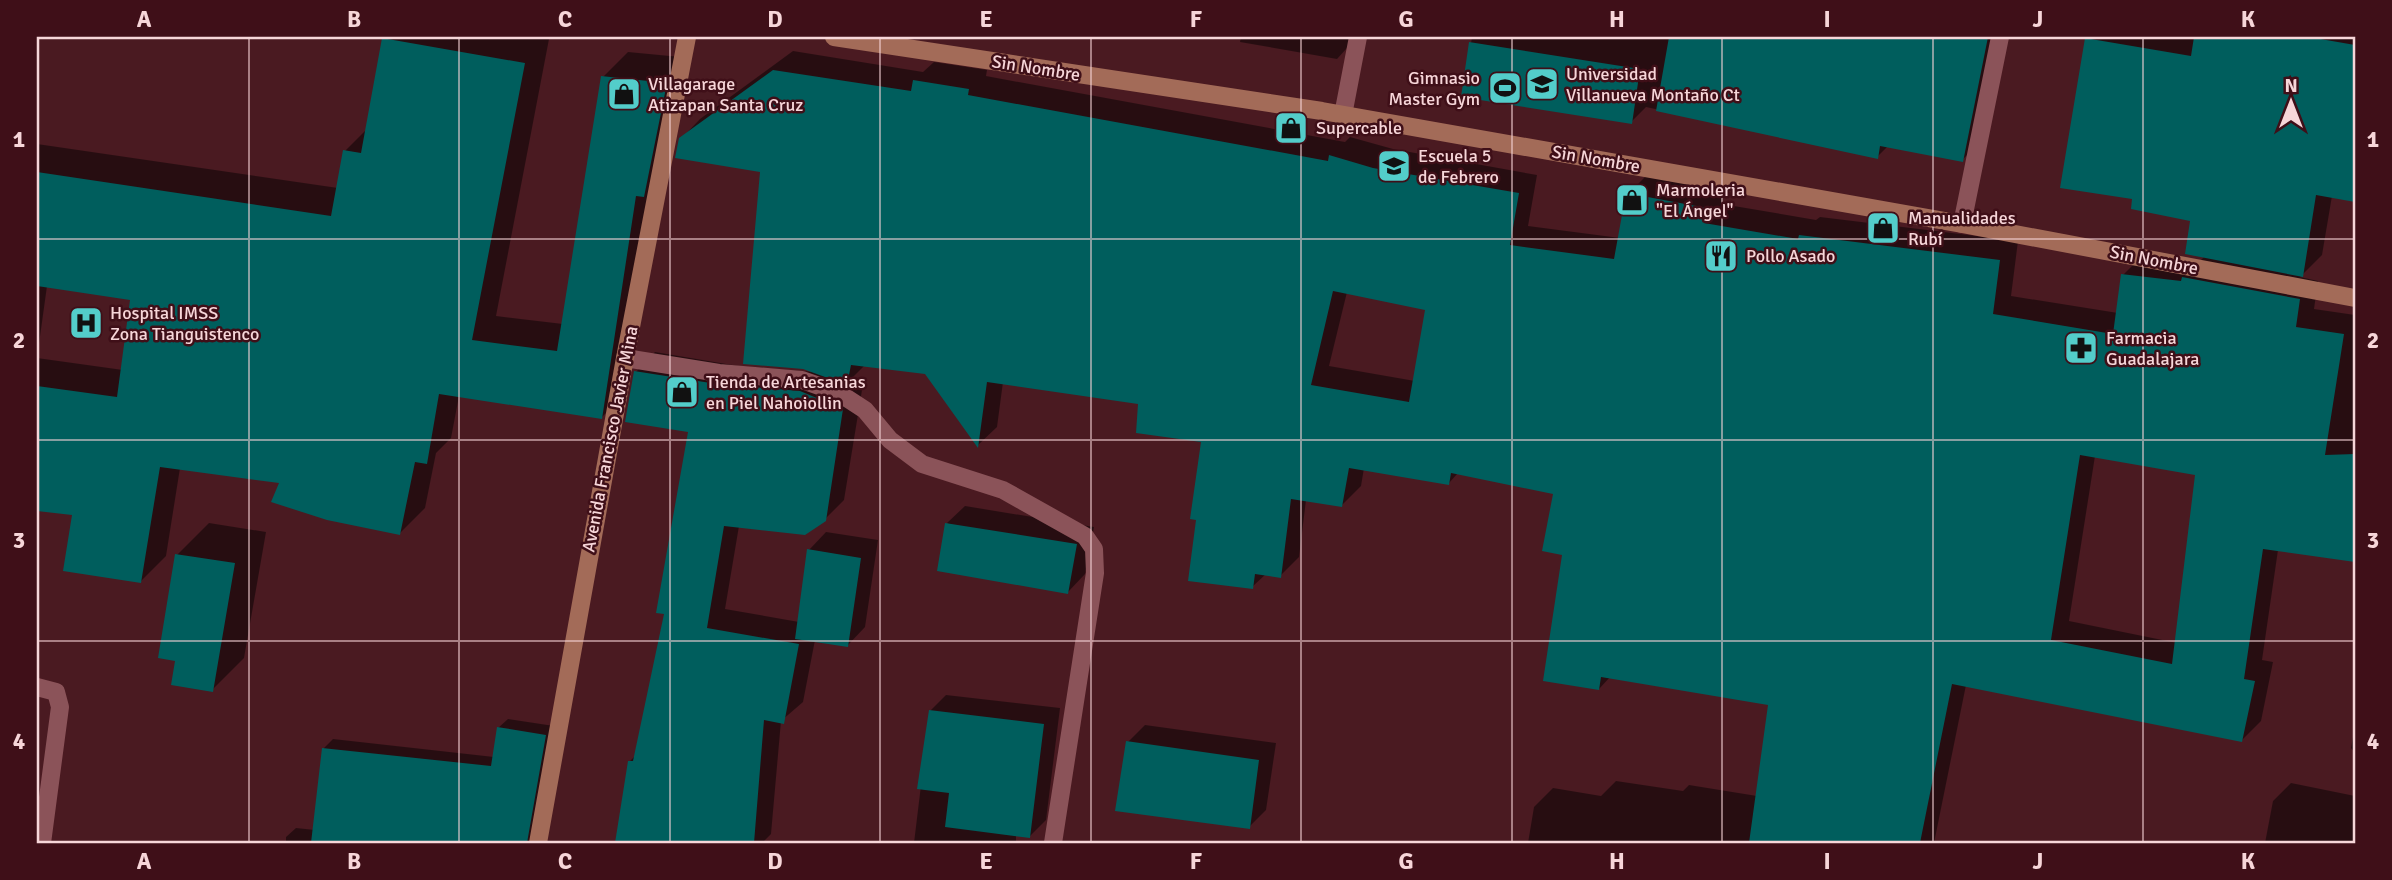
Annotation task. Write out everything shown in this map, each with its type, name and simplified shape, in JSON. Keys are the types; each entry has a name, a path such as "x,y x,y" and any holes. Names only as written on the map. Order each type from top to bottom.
{"main road":[{"name":"Avenida Francisco Javier Mina","path":"538,843 625,358 687,37"},
{"name":"Sin Nombre","path":"834,37 1343,115 1962,224 2355,298"}],"street":[{"path":"1343,115 1357,37"},
{"path":"1962,224 2000,37"},
{"path":"625,358 719,373 802,380 839,393 865,410 890,440 922,464 1003,490 1085,536 1094,549 1095,573 1053,843"},
{"path":"37,687 56,692 60,707 42,843"}],"building":[{"path":"1669,37 1988,37 1963,162 1880,146 1878,159 1656,111"},
{"path":"2194,37 2309,37 2355,45 2355,202 2316,195 2303,277 2185,254 2190,221 2131,209 2132,199 2060,188 2085,38 2191,56"},
{"path":"382,38 525,63 472,340 557,351 601,76 667,83 644,197 636,196 602,419 439,394 427,464 415,462 400,535 327,520 271,502 279,483 160,467 141,583 63,571 72,515 37,511 37,386 117,397 130,300 37,286 37,172 331,216 343,150 361,153"},
{"path":"1469,42 1640,69 1632,124 1461,97"},
{"path":"773,70 911,91 913,80 969,89 968,95 1328,161 1329,155 1373,168 1519,193 1510,245 1614,259 1626,193 1707,208 1704,223 1798,239 1799,235 2000,260 1993,314 2113,334 2121,274 2181,281 2182,277 2300,299 2296,327 2344,334 2325,455 2355,454 2355,562 2263,549 2244,679 2255,681 2242,742 1952,684 1920,843 1749,843 1768,705 1601,677 1599,690 1543,681 1562,555 1542,551 1553,494 1451,473 1449,485 1349,468 1342,507 1291,499 1281,578 1255,574 1253,589 1188,581 1196,520 1190,519 1201,442 1136,433 1138,404 987,382 978,448 925,374 851,365 847,385 803,369 743,364 760,172 675,158 679,138","holes":["1333,291 1425,310 1409,402 1311,385","2080,455 2195,475 2172,664 2051,640"]},
{"path":"634,371 717,384 800,391 843,409 826,521 805,535 724,526 707,628 799,644 784,724 764,720 754,843 615,843 628,761 633,761 664,614 656,613 688,432 625,422"},
{"path":"945,523 1077,544 1068,594 937,571"},
{"path":"807,549 861,558 848,647 795,639"},
{"path":"175,554 235,563 213,692 171,685 175,661 158,658"},
{"path":"929,710 1044,724 1030,838 945,827 949,793 917,789"},
{"path":"497,727 546,735 527,843 311,843 322,748 491,766"},
{"path":"1126,741 1259,760 1250,829 1115,811"}],"place":[{"name":"Universidad Villanueva Montaño Ct","path":"1542,84"},
{"name":"Gimnasio Master Gym","path":"1505,88"},
{"name":"Villagarage Atizapan Santa Cruz","path":"624,94"},
{"name":"Supercable","path":"1291,128"},
{"name":"Escuela 5 de Febrero","path":"1394,166"},
{"name":"Marmoleria \"El Ángel\"","path":"1632,200"},
{"name":"Manualidades Rubí","path":"1883,228"},
{"name":"Pollo Asado","path":"1721,256"},
{"name":"Hospital IMSS Zona Tianguistenco","path":"86,323"},
{"name":"Farmacia Guadalajara","path":"2081,348"},
{"name":"Tienda de Artesanias en Piel Nahoiollin","path":"682,392"}]}
